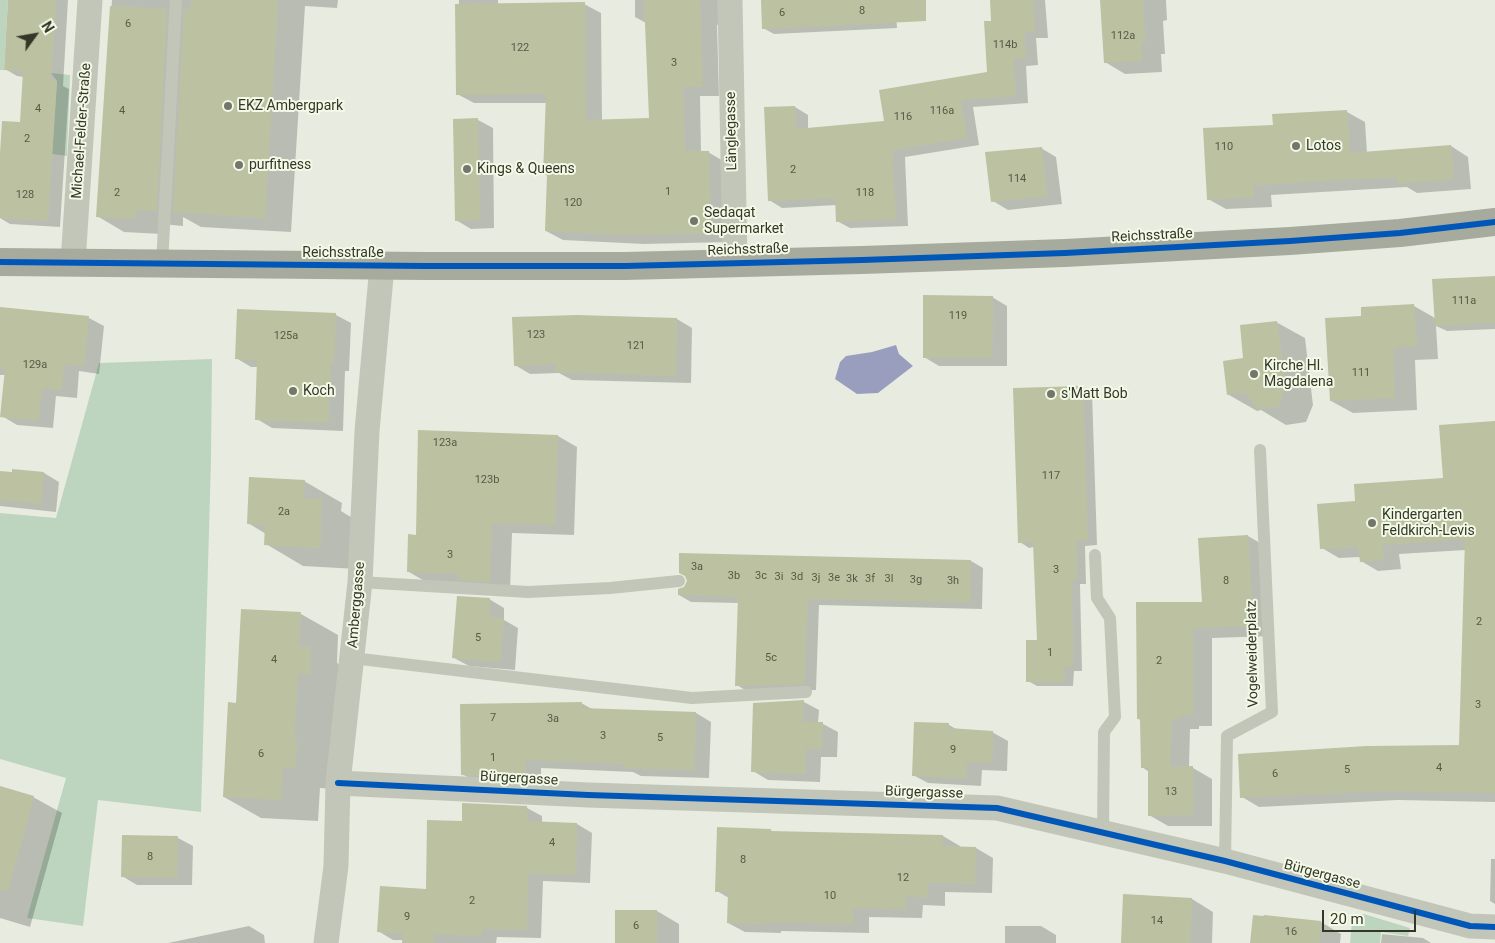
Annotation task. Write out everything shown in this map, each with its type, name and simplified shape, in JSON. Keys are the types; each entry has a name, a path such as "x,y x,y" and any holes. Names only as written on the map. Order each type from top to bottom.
{"main road":[{"name":"Reichsstraße","path":"0,262 382,266 625,266 862,260 1066,253 1290,241 1495,222"}],"street":[{"name":"Michael-Felder-Straße","path":"74,263 90,0"},
{"name":"Länglegasse","path":"730,0 735,262"},
{"name":"Amberggasse","path":"326,943 336,866 338,783 360,582 367,431 382,266"},
{"name":"Bürgergasse","path":"338,783 588,795 997,808 1225,861 1470,930 1495,927"}],"lane":[{"path":"162,264 176,0"},
{"name":"Vogelweiderplatz","path":"1225,861 1226,736 1272,712 1260,450"},
{"path":"1095,555 1097,598 1110,618 1115,717 1104,732 1103,833"},
{"path":"360,582 528,592 610,588 679,581"},
{"path":"352,658 692,698 806,692"}],"green space":[{"path":"0,0 8,0 4,70 0,70"},
{"path":"51,73 70,75 67,156 52,154 57,81"},
{"path":"212,359 201,812 98,800 83,926 27,918 66,778 0,759 0,513 56,518 99,363"},
{"path":"1364,914 1410,928 1408,936 1381,932 1380,943 1350,943 1352,922 1358,916"}],"water":[{"path":"896,345 899,354 913,366 878,393 857,394 835,379 840,362 846,356 872,352"}],"building":[{"path":"8,0 56,0 51,80 57,81 48,221 0,218 2,121 20,122 23,71 4,70"},
{"name":"EKZ Ambergpark","path":"191,0 278,0 265,218 173,212 184,9 190,10"},
{"path":"644,0 700,0 703,87 683,87 685,151 709,151 711,233 627,235 545,231 547,175 543,175 546,94 456,95 455,4 585,2 586,120 649,118"},
{"path":"761,0 926,0 926,21 762,29"},
{"path":"990,0 1033,0 1035,31 1024,32 1026,58 1013,59 1016,96 961,100 967,138 892,150 896,219 836,222 835,198 768,201 764,107 795,106 796,129 884,121 879,90 987,72 984,21 991,21"},
{"path":"1100,0 1143,0 1145,43 1141,43 1142,61 1104,63"},
{"path":"110,6 167,9 157,211 136,210 135,219 96,217"},
{"path":"1347,110 1350,153 1451,145 1454,179 1398,184 1397,177 1254,185 1254,197 1207,200 1203,128 1273,125 1272,114"},
{"name":"Kings & Queens","path":"478,118 480,220 455,221 453,119"},
{"path":"1042,147 1047,196 991,202 985,152"},
{"path":"1495,276 1495,323 1435,326 1432,279"},
{"path":"923,295 993,296 992,358 923,358"},
{"path":"1414,304 1417,346 1393,348 1395,398 1330,401 1325,318 1361,316 1361,307"},
{"path":"0,307 89,316 84,366 64,364 62,390 42,388 38,421 0,417 5,369 0,369"},
{"path":"237,309 336,313 334,363 331,363 328,423 255,420 257,360 235,359"},
{"path":"577,315 677,318 676,376 555,372 555,364 514,366 512,317"},
{"name":"Kirche Hl. Magdalena","path":"1277,321 1286,388 1278,407 1257,409 1246,393 1227,395 1223,361 1243,358 1240,325"},
{"path":"1083,386 1088,540 1076,541 1077,579 1072,580 1073,666 1065,666 1064,682 1026,682 1026,640 1037,640 1033,542 1018,543 1013,388"},
{"path":"1495,421 1495,793 1380,791 1240,798 1238,754 1367,746 1459,745 1465,539 1382,545 1384,560 1360,562 1358,547 1320,549 1317,504 1355,501 1354,484 1443,478 1439,425"},
{"path":"418,430 558,435 555,525 492,523 490,582 458,580 459,574 407,572 408,534 416,535"},
{"path":"12,469 44,472 41,504 0,500 0,471 12,472"},
{"path":"249,477 305,480 304,498 322,499 320,548 264,545 265,525 247,524"},
{"path":"1248,535 1254,626 1193,628 1193,715 1181,716 1181,719 1172,719 1170,767 1193,766 1193,815 1148,816 1148,768 1141,768 1140,719 1137,719 1136,602 1202,602 1198,538"},
{"path":"679,553 971,560 971,602 808,599 804,684 735,686 738,597 678,595 678,589 684,587 687,581 685,576 679,573"},
{"path":"457,596 490,598 489,617 504,618 500,662 452,658"},
{"path":"241,609 301,612 299,646 311,647 310,674 298,673 294,740 297,740 295,768 283,767 281,800 223,797 228,702 236,703"},
{"path":"804,700 803,722 823,722 822,749 806,749 805,774 751,772 753,703"},
{"path":"582,702 582,708 696,712 694,770 624,768 624,764 526,760 526,778 461,775 460,704"},
{"path":"914,722 949,723 949,728 993,731 992,763 967,762 966,778 912,776"},
{"path":"0,786 34,796 8,891 0,890"},
{"path":"462,803 527,806 528,821 577,823 576,875 528,873 527,930 482,929 482,936 434,934 434,943 402,943 403,933 377,932 380,886 426,889 427,820 462,821"},
{"path":"717,827 771,829 771,831 943,835 943,846 976,847 975,884 928,883 928,897 906,896 906,909 853,908 853,924 727,923 728,892 715,892"},
{"path":"122,835 178,836 177,878 121,877"},
{"path":"1123,894 1192,898 1190,943 1121,943"},
{"path":"615,910 657,910 657,943 615,943"},
{"path":"1253,915 1321,921 1319,943 1250,943"}],"cycle path":[{"path":"0,262 625,266 862,260 1065,253 1290,241 1400,233 1495,222"},
{"path":"338,783 588,795 997,808 1225,861 1470,926 1495,927"}],"place":[{"name":"EKZ Ambergpark","path":"228,106"},
{"name":"Lotos","path":"1296,146"},
{"name":"purfitness","path":"239,165"},
{"name":"Kings & Queens","path":"467,169"},
{"name":"Sedaqat Supermarket","path":"694,221"},
{"name":"Kirche Hl. Magdalena","path":"1254,374"},
{"name":"Koch","path":"293,391"},
{"name":"s'Matt Bob","path":"1051,394"},
{"name":"Kindergarten Feldkirch-Levis","path":"1372,523"}]}
